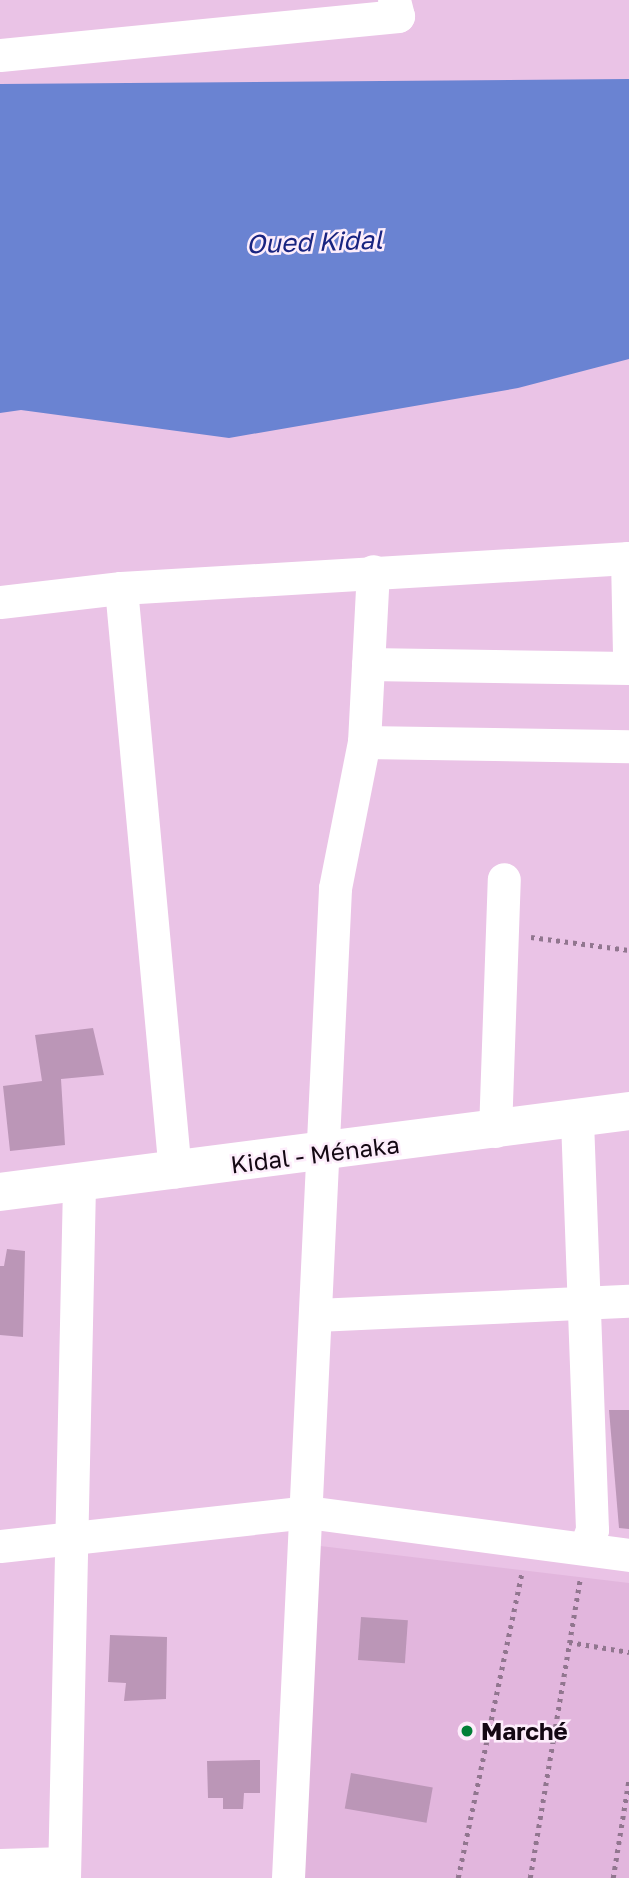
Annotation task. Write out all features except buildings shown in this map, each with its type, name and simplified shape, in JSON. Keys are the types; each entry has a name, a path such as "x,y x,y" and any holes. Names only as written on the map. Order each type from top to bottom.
{"main road":[{"name":"Kidal - Ménaka","path":"0,1192 495,1131 629,1111"}],"street":[{"path":"0,55 398,16 394,0"},
{"path":"0,603 121,588 628,558 629,651"},
{"path":"288,1878 335,888 365,742 373,571"},
{"path":"121,588 175,1172"},
{"path":"368,664 629,668"},
{"path":"365,742 629,746"},
{"path":"495,1131 504,878"},
{"path":"577,1120 586,1304 592,1531 585,1548"},
{"path":"0,1865 64,1870 68,1540 79,1183"},
{"path":"316,1315 629,1301"},
{"path":"0,1546 307,1512 528,1539 629,1555"}],"path":[{"path":"502,934 629,950"},
{"path":"458,1878 528,1539"},
{"path":"530,1878 585,1548"},
{"path":"569,1642 629,1652"},
{"path":"613,1878 629,1778"}],"shaded area":[{"name":"Marché","path":"312,1545 629,1583 629,1878 298,1878"}],"water":[{"name":"Oued Kidal","path":"629,79 629,359 518,388 229,438 21,410 0,413 0,84"}],"place":[{"name":"Marché","path":"467,1731"}]}
